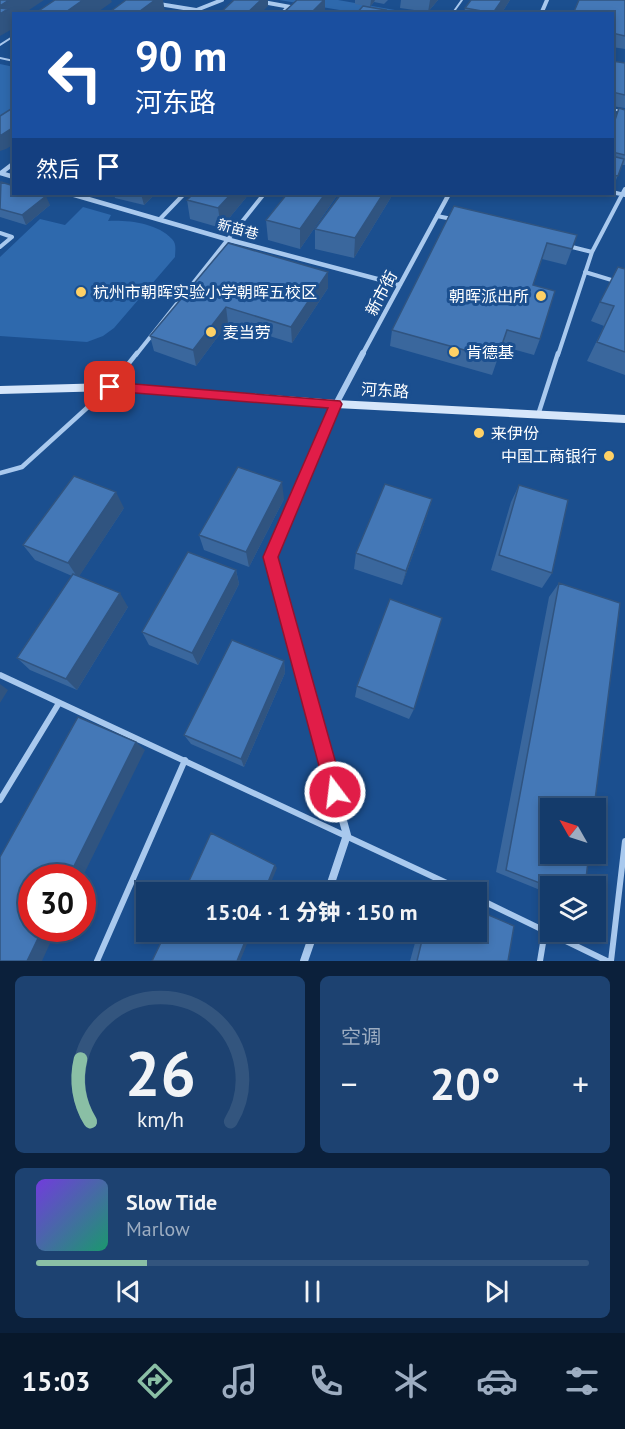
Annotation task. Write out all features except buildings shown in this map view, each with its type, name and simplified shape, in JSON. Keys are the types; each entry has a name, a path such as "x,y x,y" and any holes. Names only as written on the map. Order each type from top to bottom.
{"main road":[{"name":"河东路","path":"0,390 110,387 336,404 625,419"}],"street":[{"path":"149,2 196,10 222,0"},
{"path":"252,0 298,8"},
{"path":"309,10 320,12"},
{"name":"新苗巷","path":"84,195 226,239 400,285"},
{"name":"新市街","path":"347,835 270,557 336,404 448,195"},
{"path":"331,882 347,835"},
{"path":"304,961 311,942"}],"lane":[{"path":"282,12 288,6"},
{"path":"538,415 592,252 624,193"},
{"path":"160,219 183,195"},
{"path":"0,472 22,467 110,387 263,195"},
{"path":"437,216 459,221"},
{"path":"0,233 12,237 0,247"},
{"path":"559,244 592,252"},
{"path":"585,272 625,284"},
{"path":"0,675 445,882"},
{"path":"0,800 59,703"},
{"path":"97,961 185,760"},
{"path":"568,942 609,961 625,841"},
{"path":"487,903 540,929"},
{"path":"540,961 543,942"}],"shaded area":[{"path":"279,0 338,0 406,12 352,12"},
{"path":"0,64 12,67 12,117 0,125"},
{"name":"杭州市朝晖实验小学朝晖五校区","path":"83,207 111,215 108,221 133,222 158,229 174,241 175,257 114,328 103,336 87,342 0,336 0,257 40,219 65,225"}],"place":[{"name":"杭州市朝晖实验小学朝晖五校区","path":"81,292"},
{"name":"朝晖派出所","path":"541,296"},
{"name":"麦当劳","path":"211,332"},
{"name":"肯德基","path":"454,352"},
{"name":"来伊份","path":"479,433"},
{"name":"中国工商银行","path":"609,456"}],"route":[{"path":"110,387 336,404 270,557 335,792"}]}
